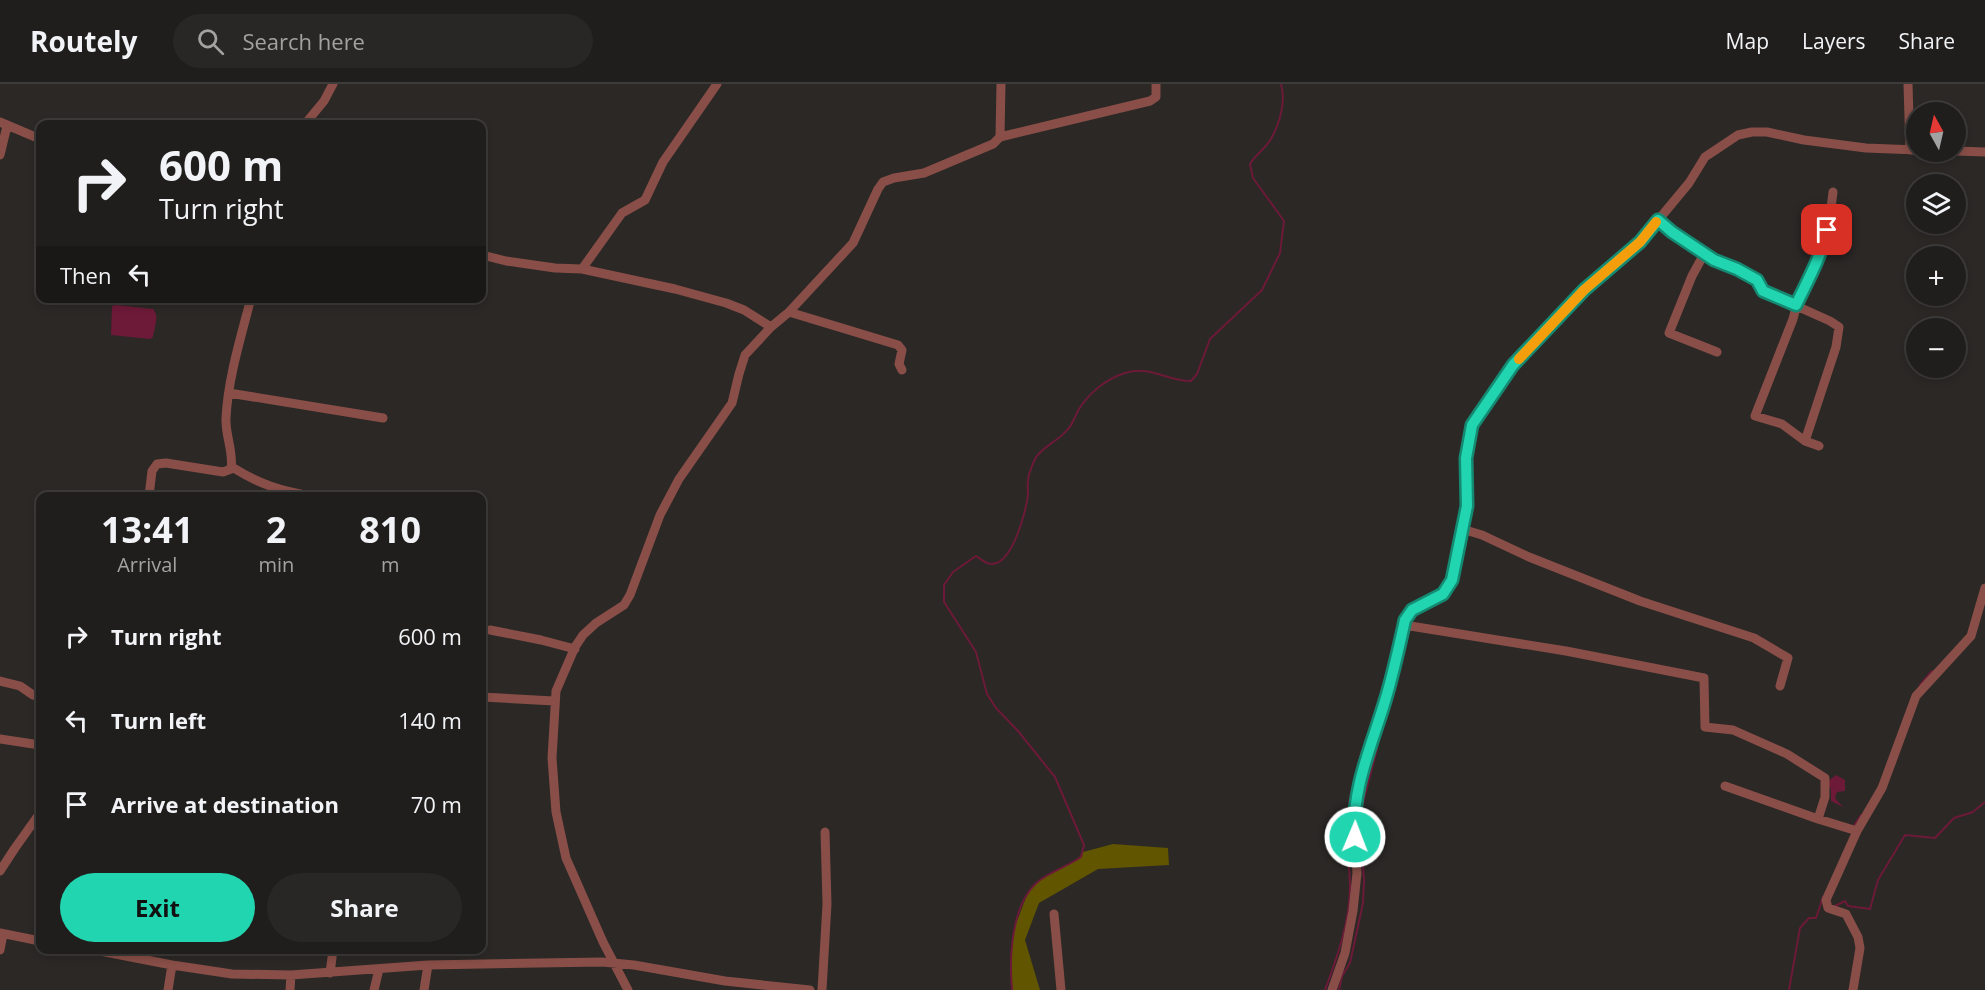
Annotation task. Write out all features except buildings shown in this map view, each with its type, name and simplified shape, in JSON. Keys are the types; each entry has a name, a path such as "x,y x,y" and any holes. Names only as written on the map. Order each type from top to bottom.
{"street":[{"path":"308,120 324,101 333,84"},
{"path":"582,269 622,213 645,200 663,162 717,84"},
{"path":"1000,137 1001,84"},
{"path":"628,990 566,858 556,812 552,758 554,701 574,649 596,623 624,605 630,595 660,515 679,479 732,403 746,355 853,243 878,189 884,182 924,173 993,144 1000,137 1150,101 1155,98 1156,84"},
{"path":"1908,84 1909,102"},
{"path":"0,155 3,124 36,137"},
{"path":"1332,990 1345,953 1353,912 1357,873 1353,818 1357,797 1386,700 1404,625 1412,610 1443,594 1452,580 1467,506 1466,458 1472,425 1513,365 1584,290 1640,242 1689,183 1705,157 1738,135 1767,132 1804,140 1866,148 1906,150"},
{"path":"1966,151 1985,152"},
{"path":"1819,446 1805,441 1782,424 1755,416 1793,319 1796,305 1824,246 1833,192"},
{"path":"1658,220 1704,254 1757,280 1763,291 1839,327 1836,347 1805,441"},
{"path":"1704,254 1692,276 1669,333 1717,352"},
{"path":"486,256 536,265 582,269 675,289 744,310 771,327"},
{"path":"149,492 152,471 157,464 166,463 223,472 230,471 232,466 226,429 229,393 249,303"},
{"path":"789,312 898,345 902,350 899,364 902,370"},
{"path":"229,393 383,418"},
{"path":"232,466 254,481 289,492"},
{"path":"1462,529 1482,535 1529,557 1640,602 1754,638 1788,658 1780,686"},
{"path":"1853,990 1860,948 1858,937 1846,914 1828,908 1825,902 1857,831 1882,788 1916,696 1971,636 1985,588"},
{"path":"1404,625 1566,651 1704,678 1705,727 1733,730 1786,754 1825,778 1825,797 1818,819"},
{"path":"490,630 574,649"},
{"path":"0,681 20,686 36,695"},
{"path":"486,697 554,701"},
{"path":"0,739 36,744"},
{"path":"1725,786 1857,831"},
{"path":"0,871 36,822"},
{"path":"822,990 828,904 825,832"},
{"path":"1054,914 1061,990"},
{"path":"0,950 2,933 36,940"},
{"path":"116,954 232,974 291,975 428,965 614,963 725,985 810,990"},
{"path":"330,973 332,954"},
{"path":"168,990 172,965"},
{"path":"424,990 428,965"},
{"path":"374,990 379,969"},
{"path":"290,990 291,975"}],"shaded area":[{"path":"112,306 153,309 156,319 153,337 150,339 111,335"},
{"path":"1836,775 1845,780 1845,791 1837,792 1835,798 1843,807 1831,801 1831,790 1827,782"},
{"path":"1113,844 1168,848 1169,865 1098,869 1039,903 1025,940 1040,990 1012,990 1012,941 1015,926 1029,890 1041,879 1078,859 1083,852"}],"waterway":[{"path":"1012,990 1012,946 1023,902 1040,880 1081,857 1084,845 1055,777 996,708 987,694 976,652 944,602 944,585 953,572 976,556 987,563 996,563 1010,550 1024,514 1029,476 1035,459 1041,451 1070,427 1079,409 1093,392 1111,379 1134,371 1151,372 1191,381 1197,374 1210,339 1262,290 1280,253 1284,221 1253,178 1250,164 1269,143 1277,126 1282,105 1281,84"},
{"path":"1920,685 1932,671"},
{"path":"1339,990 1342,976 1350,963 1363,903 1364,881 1360,821 1377,749"},
{"path":"1349,802 1362,751"},
{"path":"1835,906 1845,901 1848,906 1870,909 1878,880 1905,835 1935,838 1954,818 1973,812 1985,802"},
{"path":"1325,990 1348,913 1350,877 1346,828 1347,809"},
{"path":"1853,827 1861,815"},
{"path":"1789,990 1800,928 1809,918 1816,918 1823,897"}],"slow traffic":[{"path":"1519,359 1584,290 1640,242 1656,222"}],"route":[{"path":"1355,837 1353,818 1357,797 1386,700 1405,620 1412,610 1443,594 1452,580 1467,506 1466,458 1472,425 1513,365 1584,290 1640,242 1658,220 1714,260 1757,280 1763,291 1796,305 1815,268 1824,246 1827,230"}]}
